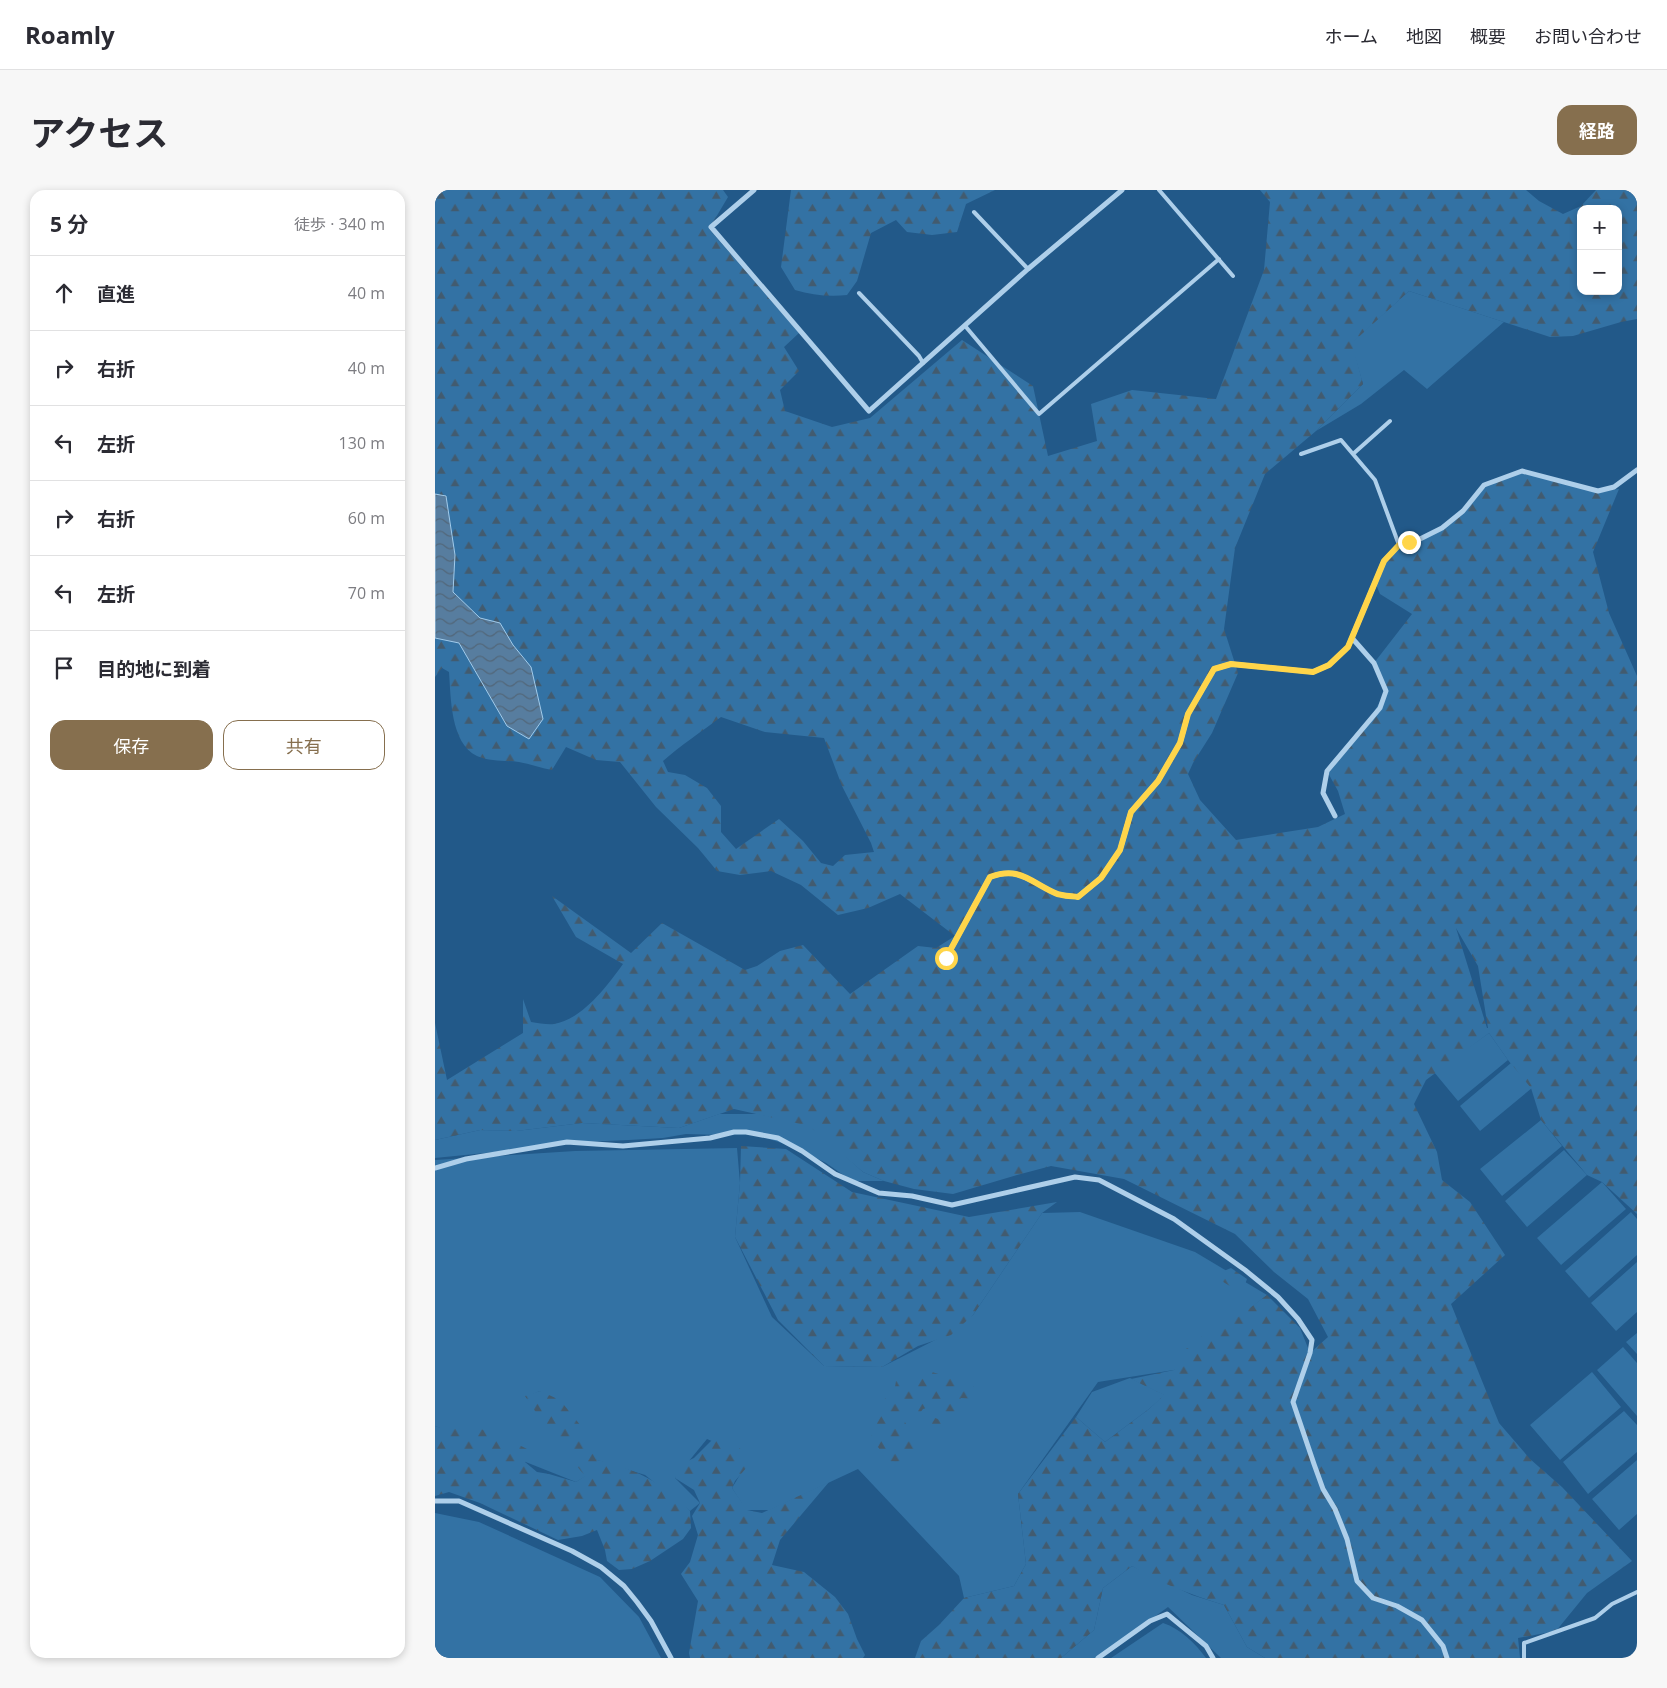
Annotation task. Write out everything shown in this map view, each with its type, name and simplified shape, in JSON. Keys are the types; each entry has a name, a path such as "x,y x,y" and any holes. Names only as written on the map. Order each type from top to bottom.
{"street":[{"path":"754,190 711,227 869,411 1028,270 1122,190"},
{"path":"946,958 990,877 1002,872 1026,876 1057,894 1078,897 1101,878 1120,850 1131,812 1158,781 1180,743 1188,714 1214,669 1231,664 1313,672 1329,665 1348,647 1384,561 1399,545 1418,540 1442,528 1463,511 1484,485 1522,471 1598,491 1614,487 1637,470"},
{"path":"1335,816 1323,792 1327,771 1380,708 1386,691 1374,663 1352,638"},
{"path":"435,1168 466,1159 567,1142 623,1146 710,1138 734,1132 746,1132 779,1138 802,1150 835,1174 879,1193 912,1196 952,1205 1075,1177 1099,1180 1174,1219 1245,1270 1278,1297 1298,1319 1312,1340 1310,1353 1293,1402 1313,1464 1323,1489 1335,1509 1347,1540 1357,1581 1373,1598 1397,1606 1422,1620 1443,1646 1447,1658"},
{"path":"435,1501 459,1501 572,1551 601,1566 624,1586 637,1602 651,1621 671,1658"},
{"path":"1099,1658 1150,1621 1167,1614 1206,1646 1213,1658"}],"lane":[{"path":"1159,190 1233,276"},
{"path":"974,212 1028,270"},
{"path":"965,327 1039,414 1219,259"},
{"path":"859,293 919,356 923,364"},
{"path":"1353,454 1390,421"},
{"path":"1301,454 1341,440 1375,480 1399,545"},
{"path":"1524,1658 1524,1643 1595,1618 1612,1604 1637,1592"}],"green space":[{"path":"435,190 723,190 728,197 709,229 799,333 784,347 799,371 780,390 785,411 832,427 870,418 962,340 1033,386 1048,456 1097,441 1091,404 1132,390 1216,399 1264,270 1270,202 1260,190 1526,190 1539,201 1563,214 1577,208 1577,295 1622,295 1622,205 1582,205 1596,190 1637,190 1637,319 1573,336 1550,337 1409,291 1352,343 1363,384 1316,431 1265,474 1235,548 1224,629 1238,673 1212,733 1188,774 1200,800 1236,840 1318,827 1345,814 1338,791 1327,771 1367,724 1386,691 1374,663 1412,614 1380,594 1375,582 1384,561 1399,545 1418,540 1442,528 1463,511 1484,485 1522,471 1598,491 1619,489 1593,552 1609,613 1637,676 1637,1214 1602,1182 1587,1175 1541,1120 1531,1088 1489,1033 1426,1080 1414,1104 1437,1152 1442,1180 1470,1202 1505,1255 1451,1304 1499,1423 1530,1459 1562,1487 1632,1561 1587,1593 1556,1631 1518,1638 1520,1658 1265,1658 1247,1647 1224,1605 1155,1579 1132,1566 1103,1588 1094,1630 1061,1658 915,1658 921,1641 964,1598 1014,1586 1026,1564 1018,1494 1076,1417 1105,1442 1149,1409 1164,1395 1131,1379 1174,1370 1182,1351 1195,1344 1202,1336 1221,1324 1238,1317 1267,1295 1300,1328 1310,1353 1328,1337 1308,1299 1274,1272 1235,1234 1124,1179 1051,1166 953,1194 914,1189 884,1181 863,1172 809,1126 734,1109 679,1128 582,1123 516,1131 480,1130 435,1140 435,1023 447,1080 523,1033 523,999 531,1022 552,1024 565,1021 584,1009 610,982 623,964 576,937 552,896 631,953 662,923 745,970 757,966 780,951 803,945 850,994 918,946 936,948 955,936 900,894 868,908 838,915 801,885 771,871 740,875 717,871 698,848 656,807 620,762 596,760 566,747 552,770 519,762 492,760 477,756 468,750 457,730 452,706 449,672 442,668 435,677","holes":["721,717 765,732 824,738 842,786 874,852 845,855 833,866 821,863 803,841 779,819 736,849 721,832 721,806 707,788 685,775 668,772 663,761","1456,928 1478,966 1488,1028 1487,1028"]},
{"path":"791,190 995,190 966,204 957,232 932,235 907,232 896,220 871,233 857,281 847,295 834,296 795,290 781,267"},
{"path":"1409,291 1504,322 1427,389 1404,370 1361,404 1316,431 1363,384 1351,343"},
{"path":"1489,1033 1508,1060 1458,1101 1434,1072"},
{"path":"1511,1063 1532,1088 1480,1131 1460,1106"},
{"path":"719,1114 759,1114 811,1125 863,1172 884,1181 852,1181 826,1163 794,1147 753,1134 686,1134 663,1138 559,1143 526,1149 435,1158 435,1140 480,1130 516,1131 582,1123 679,1128"},
{"path":"1541,1120 1562,1146 1502,1196 1480,1169"},
{"path":"741,1146 786,1149 852,1192 969,1217 1057,1202 1042,1213 973,1315 951,1335 918,1346 882,1367 824,1366 778,1320 735,1237"},
{"path":"737,1148 740,1183 735,1237 772,1317 824,1366 882,1367 937,1339 973,1315 1042,1213 1080,1212 1195,1252 1267,1295 1174,1370 1098,1382 1018,1494 1026,1564 1014,1586 964,1598 959,1576 858,1469 770,1510 746,1510 732,1488 750,1458 707,1439 675,1478 700,1503 690,1511 645,1475 597,1460 540,1391 526,1397 586,1476 576,1482 435,1426 435,1160 575,1151"},
{"path":"1564,1150 1587,1175 1527,1227 1505,1201"},
{"path":"1602,1182 1626,1209 1561,1265 1537,1238"},
{"path":"1631,1212 1637,1219 1637,1255 1589,1298 1565,1271"},
{"path":"1637,1262 1637,1312 1616,1331 1591,1303"},
{"path":"1231,1268 1247,1279 1244,1287 1238,1291 1220,1280 1219,1273"},
{"path":"1637,1333 1637,1354 1626,1342"},
{"path":"1623,1347 1637,1363 1637,1416 1597,1370"},
{"path":"932,1372 971,1384 980,1393 974,1399 961,1398 958,1403 964,1411 961,1416 948,1416 933,1406 923,1409 920,1413 944,1421 946,1424 943,1430 930,1425 912,1413 904,1416 905,1422 916,1440 917,1458 893,1462 884,1459 879,1456 879,1448 873,1444 870,1423 876,1416 883,1400 894,1393 896,1381 911,1385"},
{"path":"1592,1372 1621,1407 1560,1460 1530,1425"},
{"path":"1130,1378 1165,1395 1105,1442 1076,1417 1092,1392"},
{"path":"540,1391 560,1400 581,1426 597,1460 623,1467 648,1478 670,1492 690,1511 691,1528 683,1539 650,1561 632,1569 619,1570 607,1561 597,1530 582,1536 558,1540 480,1503 449,1492 435,1496 435,1426 441,1428 449,1425 459,1425 484,1430 527,1449 525,1462 537,1472 576,1482 585,1476 549,1432 525,1396"},
{"path":"1624,1411 1637,1425 1637,1452 1588,1494 1563,1462"},
{"path":"729,1439 753,1460 735,1481 732,1488 747,1510 762,1513 829,1482 780,1540 772,1565 804,1572 835,1597 848,1614 865,1655 863,1658 690,1658 689,1653 698,1601 681,1574 690,1562 698,1535 692,1516 700,1503 694,1490 675,1478 681,1464 694,1458 711,1441"},
{"path":"1637,1460 1637,1514 1619,1530 1592,1499"},
{"path":"435,1513 479,1522 600,1577 639,1617 661,1658 435,1658"},
{"path":"1132,1566 1192,1595 1224,1605 1247,1647 1265,1658 1221,1658 1168,1607 1098,1658 1061,1658 1094,1630 1103,1588"},
{"path":"1163,1623 1187,1637 1206,1658 1111,1658"}],"water":[{"path":"435,494 446,496 455,555 453,592 480,618 500,623 513,645 531,667 543,719 529,739 507,726 459,643 435,638"}],"route":[{"path":"946,958 990,877 1002,872 1026,876 1057,894 1078,897 1101,878 1120,850 1131,812 1158,781 1180,743 1188,714 1214,669 1231,664 1313,672 1329,665 1348,647 1384,561 1399,545 1409,542"}]}
